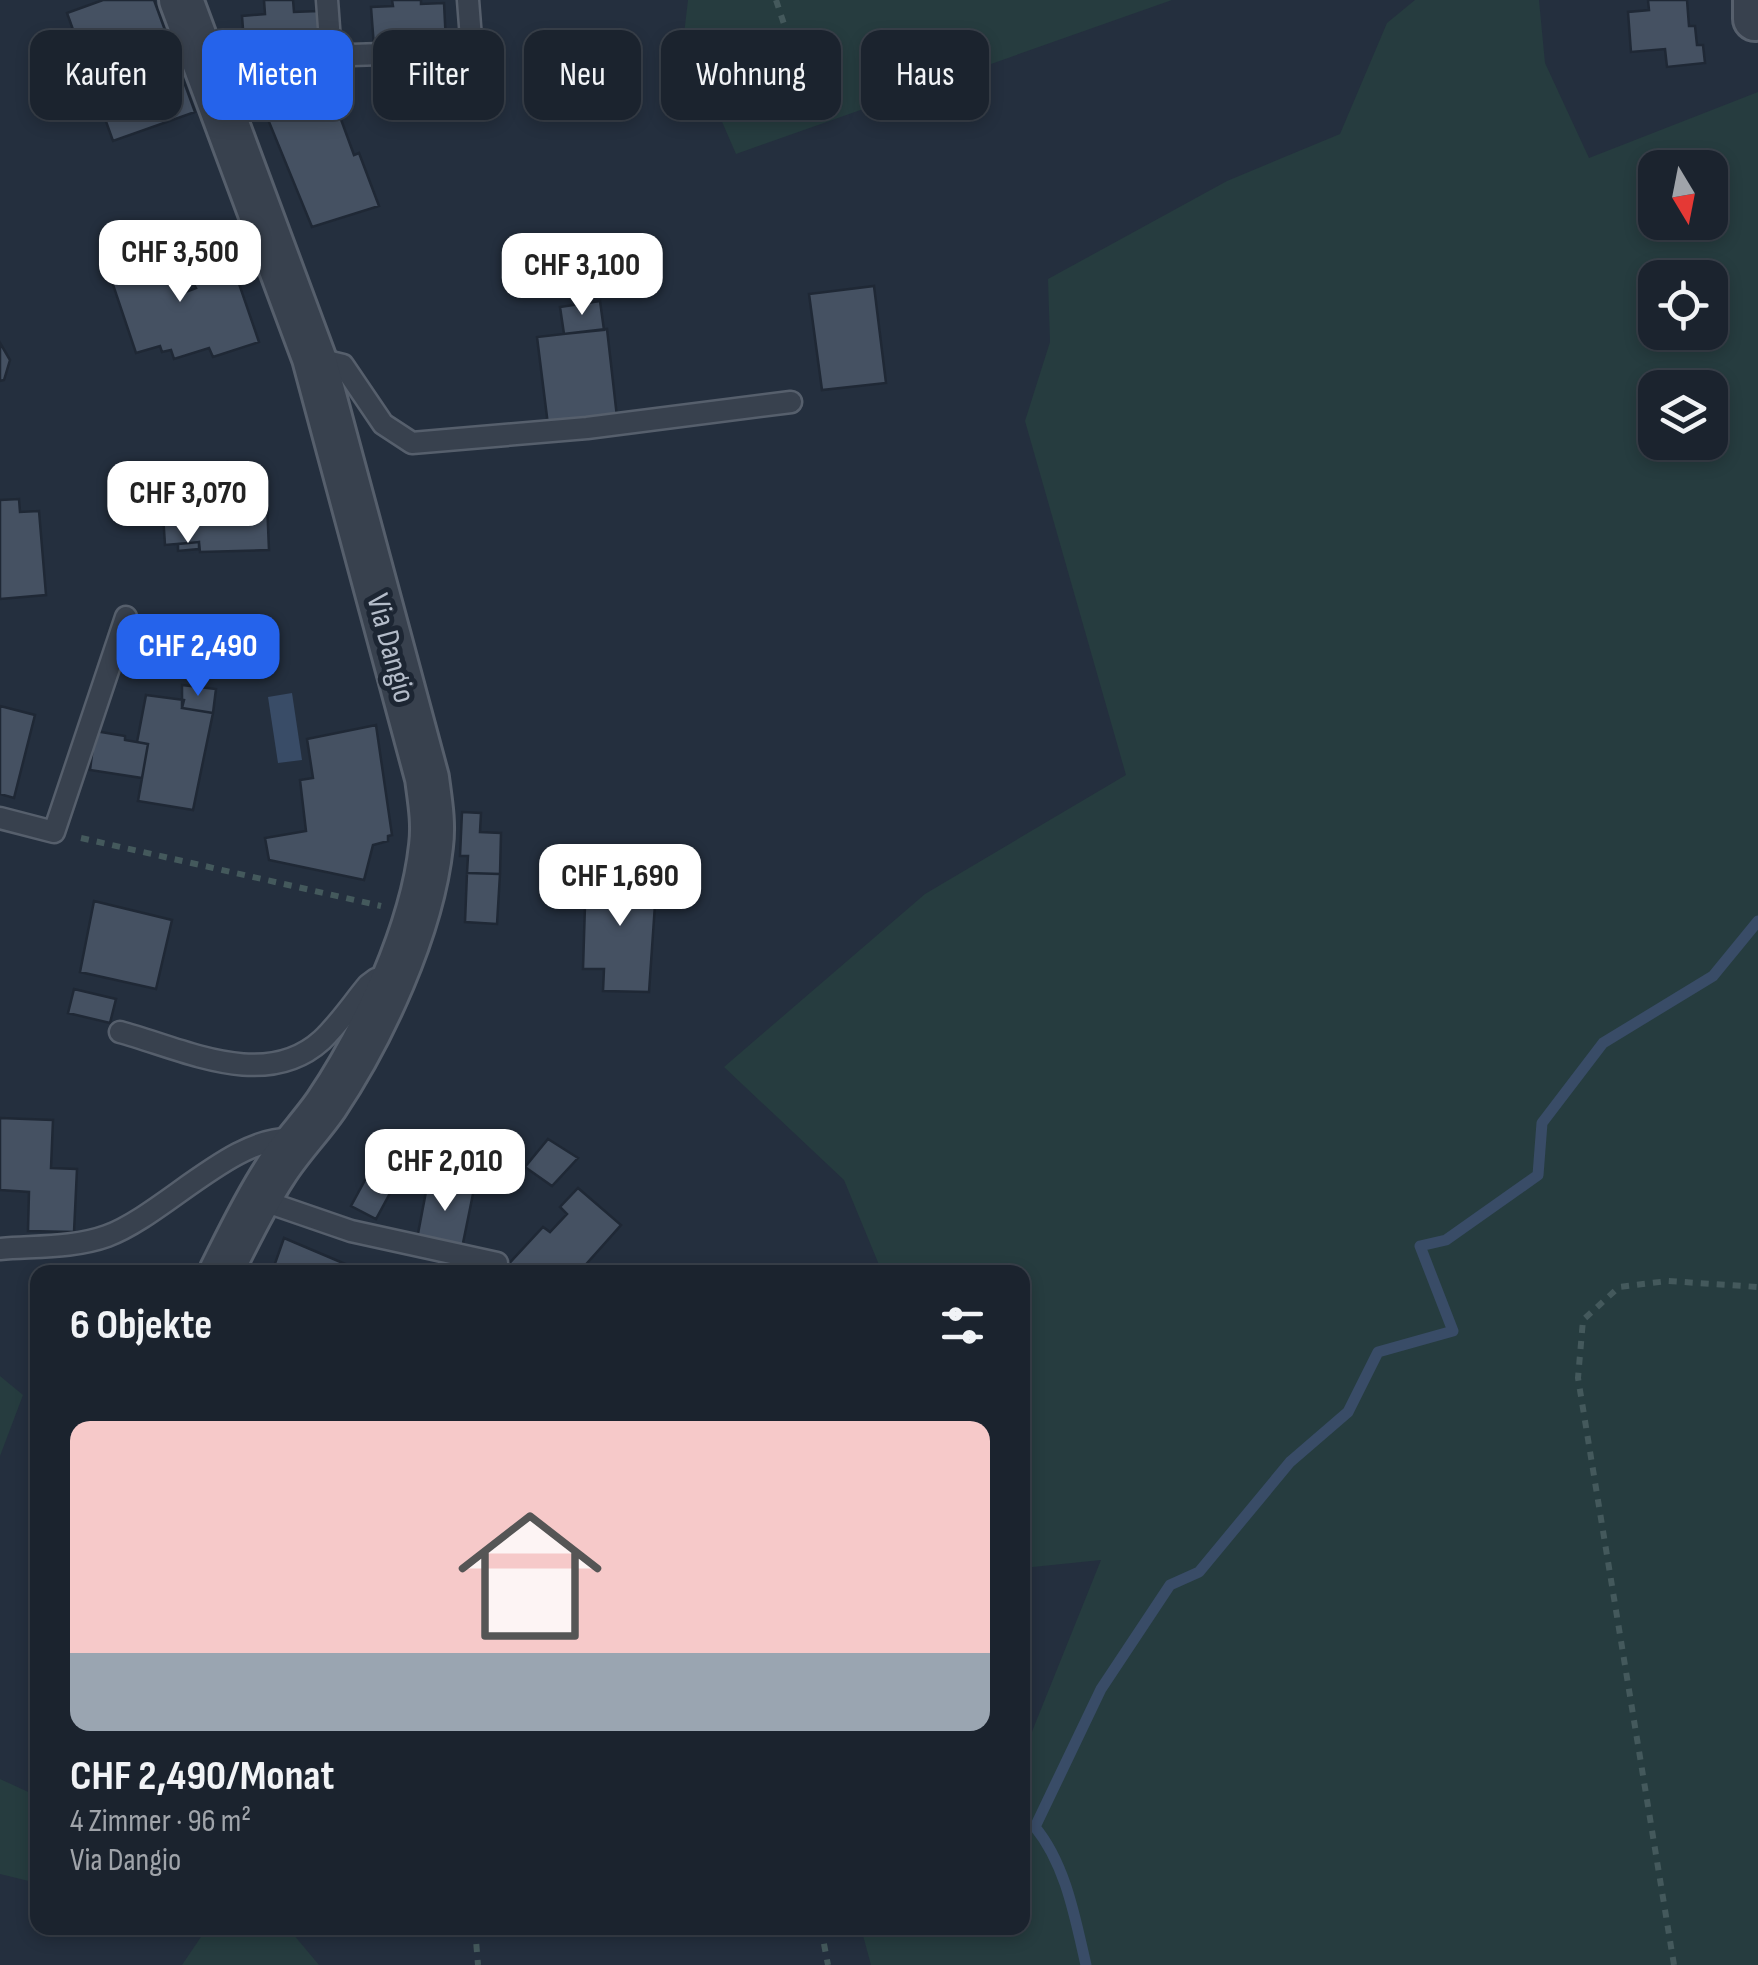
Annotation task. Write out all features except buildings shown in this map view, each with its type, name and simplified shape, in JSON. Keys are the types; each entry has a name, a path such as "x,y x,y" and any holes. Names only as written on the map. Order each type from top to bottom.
{"street":[{"name":"Via Dangio","path":"181,0 314,358 432,808 431,848 416,913 373,1025 352,1064 258,1199 225,1265"}],"lane":[{"path":"327,0 329,30"},
{"path":"353,55 472,51 468,0"},
{"path":"314,358 343,365 384,424 412,443 587,428 792,402"},
{"path":"0,818 54,832 126,617"},
{"path":"120,1032 233,1063 270,1066 287,1062 320,1041 368,986 376,979 393,976"},
{"path":"0,1248 106,1236 252,1148 282,1138 300,1140"},
{"path":"258,1199 352,1231 497,1263"}],"path":[{"path":"776,0 785,30"},
{"path":"54,832 416,913"},
{"path":"1674,1965 1578,1378 1582,1320 1619,1286 1668,1281 1758,1287"},
{"path":"477,1935 478,1965"},
{"path":"822,1935 828,1965"}],"green space":[{"path":"688,0 1172,0 989,65 989,30 861,30 861,110 841,117 841,30 684,30"},
{"path":"1415,0 1539,0 1545,63 1589,158 1758,92 1758,1965 871,1965 863,1935 1030,1935 1030,1737 1101,1560 1030,1567 1030,1265 879,1265 844,1180 724,1067 925,894 1126,775 1025,421 1050,342 1048,279 1227,181 1340,134 1387,23"},
{"path":"721,120 832,120 736,154"},
{"path":"0,1376 23,1395 0,1456"},
{"path":"0,1779 30,1793 30,1881 0,1874"},
{"path":"202,1935 294,1935 319,1965 182,1965"}],"water":[{"path":"292,693 302,760 278,763 268,697"}],"waterway":[{"path":"1086,1965 1062,1875 1035,1827 1101,1689 1170,1585 1199,1572 1290,1462 1348,1412 1378,1352 1453,1331 1420,1246 1446,1240 1538,1175 1542,1123 1603,1043 1713,976 1758,921"}]}
